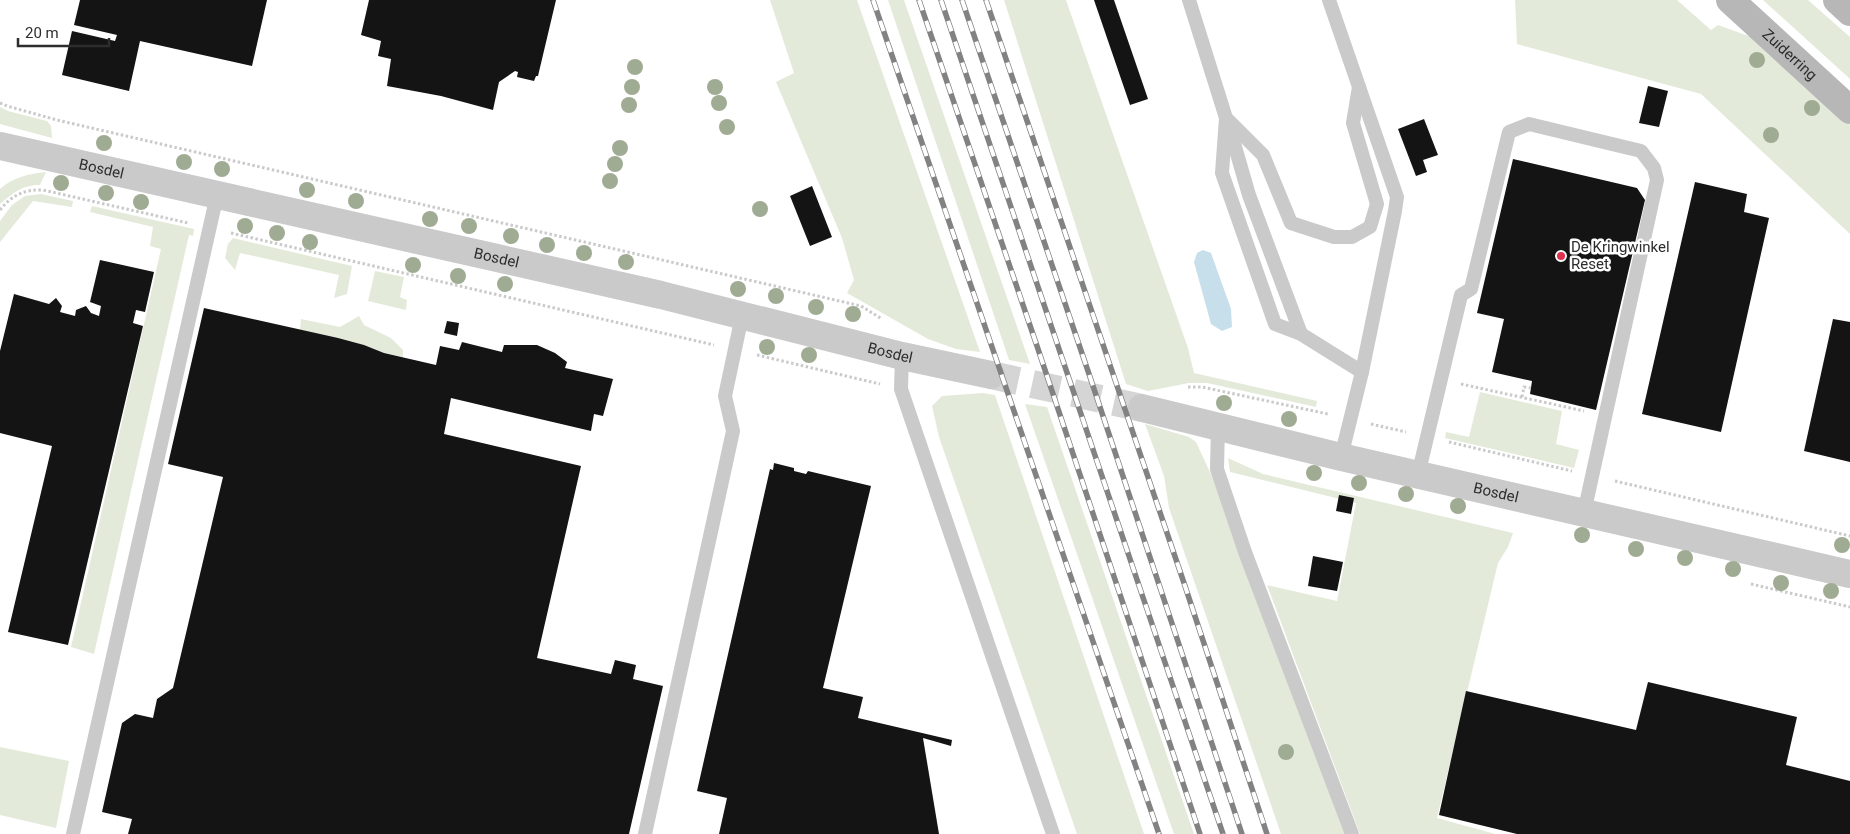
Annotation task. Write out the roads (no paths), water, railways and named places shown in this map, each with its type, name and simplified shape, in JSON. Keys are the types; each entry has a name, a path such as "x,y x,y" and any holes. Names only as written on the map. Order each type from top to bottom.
{"main road":[{"name":"Zuiderring","path":"1730,0 1850,110"},
{"path":"1837,0 1850,12"}],"street":[{"name":"Bosdel","path":"0,146 651,293 902,356 991,375"},
{"name":"Bosdel","path":"1142,408 1341,457 1850,574"}],"lane":[{"path":"1189,0 1249,194 1301,334"},
{"path":"1329,0 1397,197 1362,372 1341,457"},
{"path":"1226,118 1263,155 1291,223 1334,238 1352,238 1370,227 1377,204 1353,123 1359,87"},
{"path":"1226,118 1222,173 1275,324 1301,334 1362,372"},
{"path":"1418,475 1461,296 1471,289 1509,132 1529,124 1641,151 1654,168 1657,180 1584,513"},
{"path":"73,834 217,194"},
{"path":"645,834 734,431 725,396 742,316"},
{"path":"902,356 902,389 1052,834"},
{"path":"1218,426 1217,468 1245,552 1352,834"}],"water":[{"path":"1203,250 1211,253 1231,309 1232,327 1222,331 1211,324 1194,262 1197,253"}],"tunnel":[{"path":"991,375 1142,408"}],"railway":[{"path":"873,0 1159,834"},
{"path":"919,0 1200,834"},
{"path":"941,0 1223,834"},
{"path":"962,0 1242,834"},
{"path":"986,0 1267,834"}],"place":[{"name":"De Kringwinkel Reset","path":"1561,256"}]}
